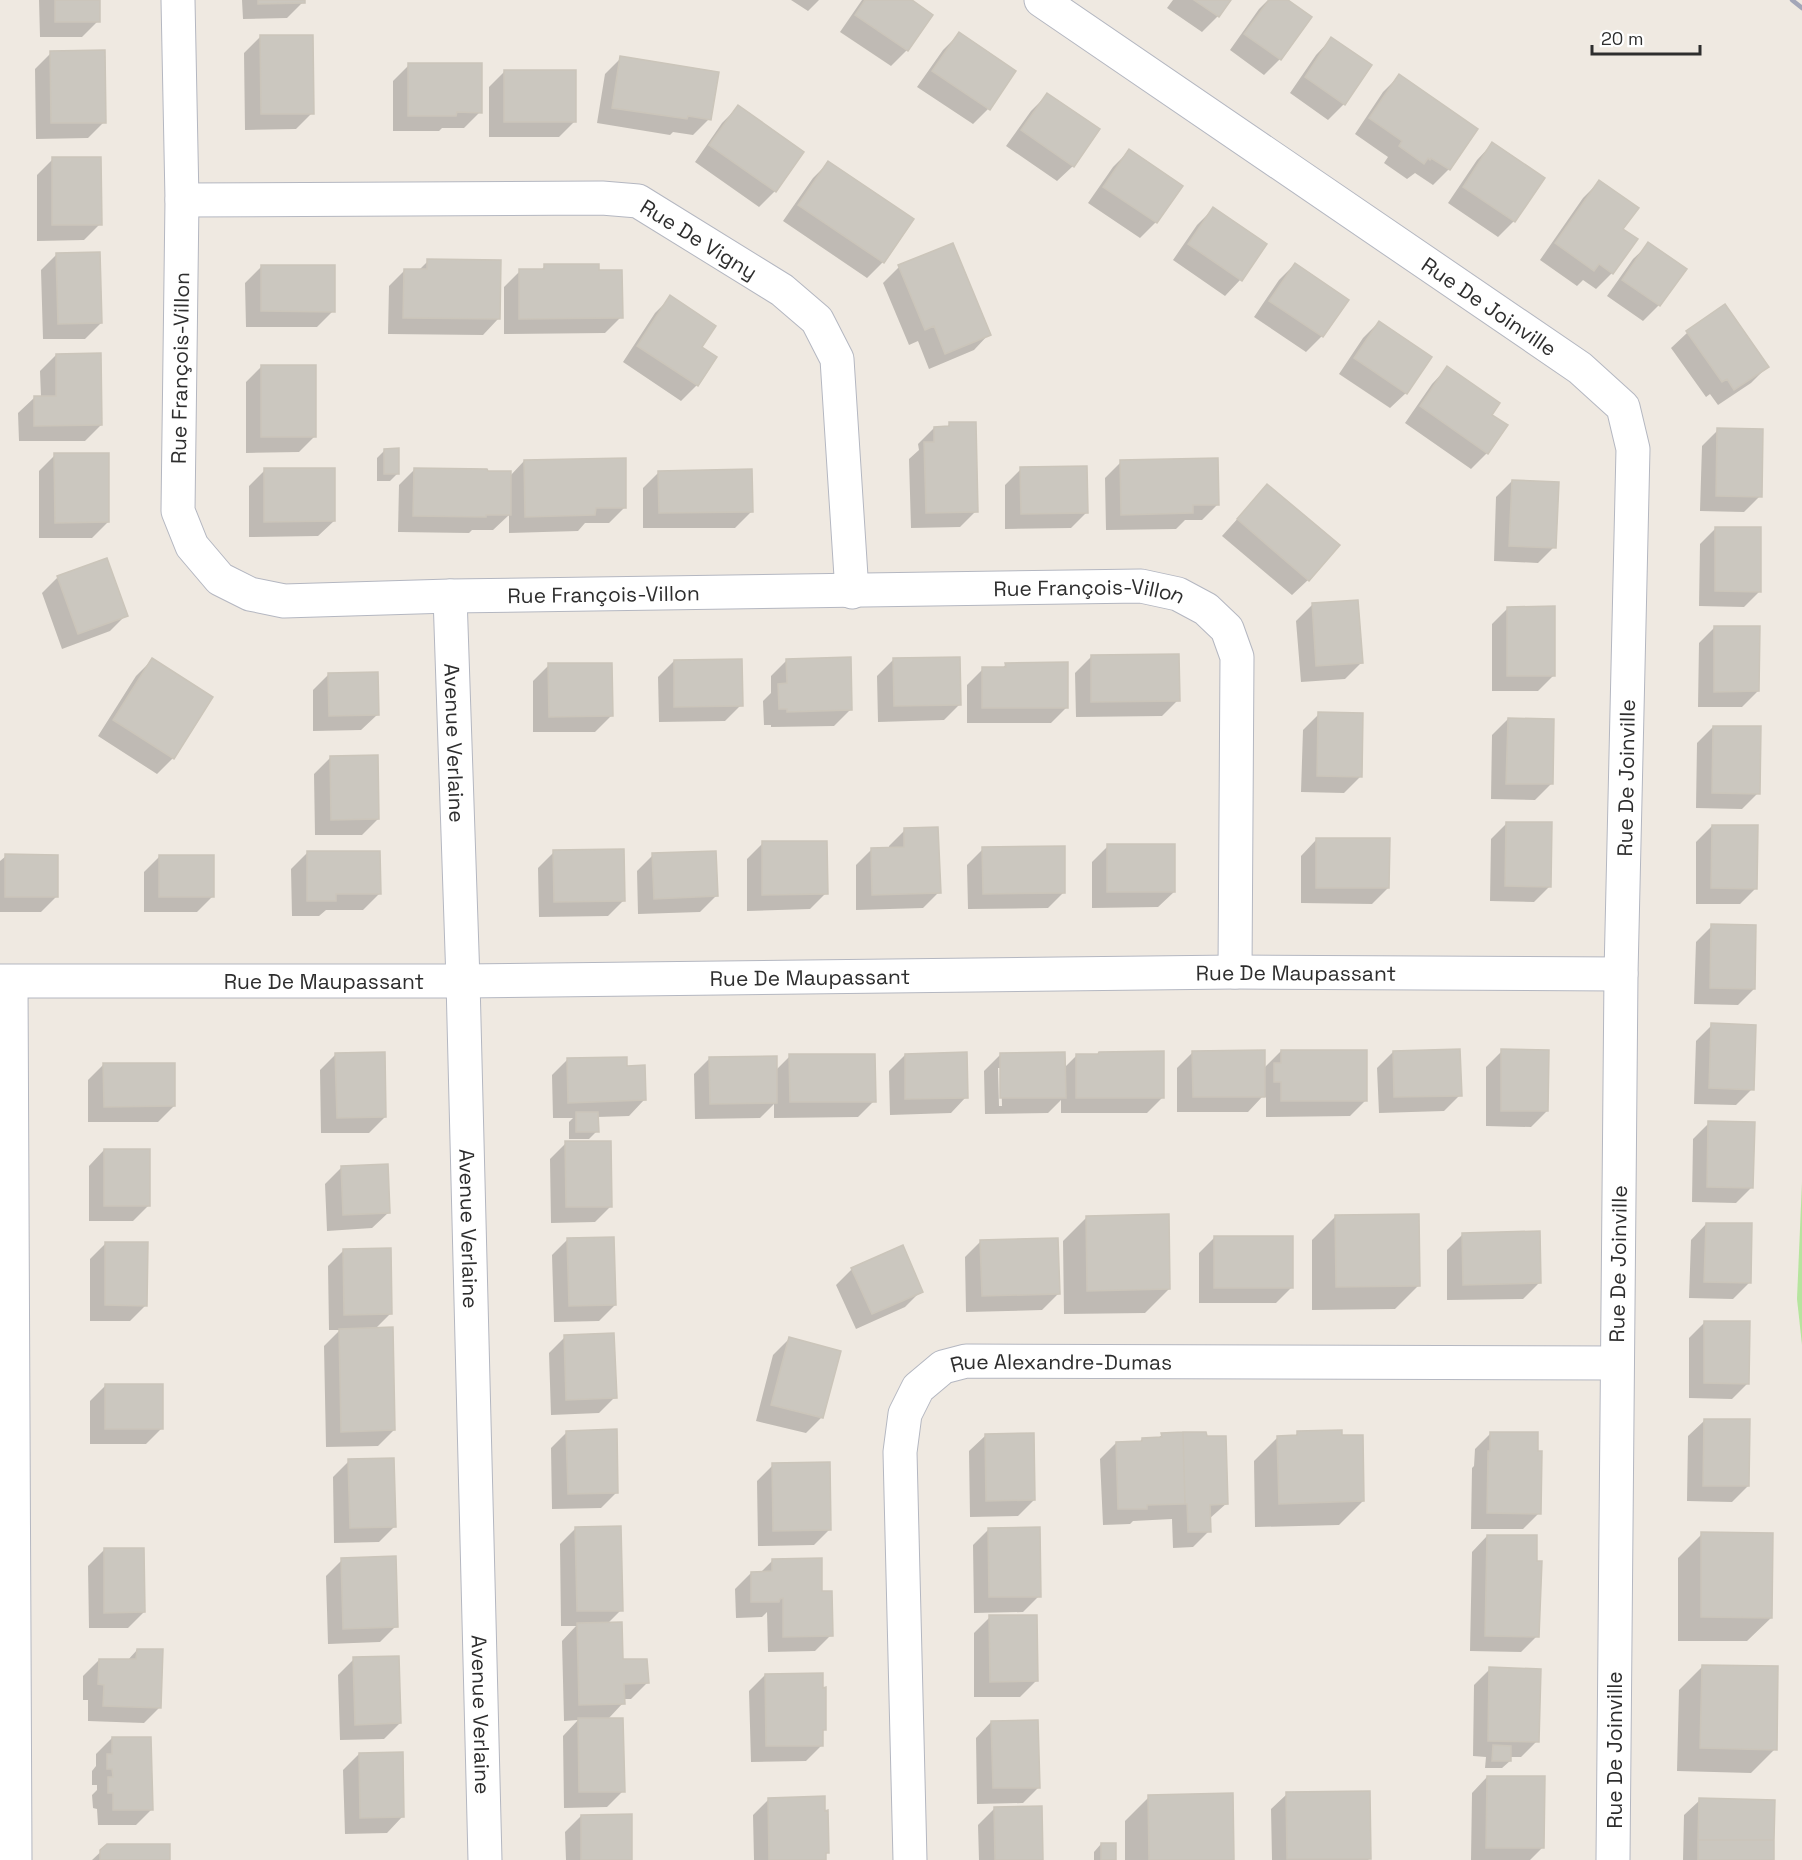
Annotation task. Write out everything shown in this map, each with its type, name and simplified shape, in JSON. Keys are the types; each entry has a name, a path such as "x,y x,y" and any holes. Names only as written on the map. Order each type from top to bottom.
{"street":[{"name":"Rue François-Villon","path":"178,0 182,200 178,511 192,546 220,579 250,594 284,601 1141,586 1178,594 1206,609 1227,629 1237,657 1235,972"},
{"name":"Rue De Joinville","path":"1041,0 1580,368 1623,408 1633,449 1621,974 1613,1860"},
{"name":"Rue De Vigny","path":"182,200 602,198 638,201 782,290 817,320 837,359 852,592"},
{"name":"Avenue Verlaine","path":"450,597 463,981 486,1860"},
{"name":"Rue De Maupassant","path":"6,981 463,981 1235,972 1621,974"},
{"path":"6,981 15,1860"},
{"name":"Rue Alexandre-Dumas","path":"910,1860 900,1452 905,1414 918,1388 942,1367 966,1361 1617,1363"}],"green space":[{"path":"1802,1182 1802,1345 1797,1299"}],"building":[{"path":"55,0 100,0 100,22 55,22"},
{"path":"258,0 305,0 305,3 258,4"},
{"path":"865,0 912,0 933,15 908,51 855,15"},
{"path":"1194,0 1231,0 1219,17"},
{"path":"1269,0 1288,0 1312,17 1281,60 1244,34"},
{"path":"959,32 1016,71 990,110 932,71"},
{"path":"260,35 313,35 314,114 261,114"},
{"path":"1331,37 1372,65 1345,105 1305,77"},
{"path":"105,50 106,123 51,123 50,51"},
{"path":"620,56 719,72 711,120 688,116 687,119 612,108"},
{"path":"408,63 482,63 482,113 457,112 456,116 408,116"},
{"path":"504,70 576,70 576,122 504,122"},
{"path":"1399,74 1478,129 1450,170 1431,158 1430,160 1428,158 1424,164 1399,146 1402,141 1369,118"},
{"path":"1047,93 1100,129 1074,167 1021,130"},
{"path":"738,105 804,152 776,192 709,145"},
{"path":"1492,142 1545,178 1515,222 1463,187"},
{"path":"1129,149 1183,186 1157,223 1103,187"},
{"path":"52,157 101,157 102,225 52,225"},
{"path":"828,161 914,219 884,263 798,205"},
{"path":"1599,180 1639,208 1623,229 1638,239 1613,274 1599,264 1594,271 1555,243"},
{"path":"1213,207 1267,244 1242,281 1188,244"},
{"path":"1648,242 1687,269 1660,306 1622,280"},
{"path":"953,243 991,335 945,354 934,326 925,330 898,265"},
{"path":"100,252 102,323 58,324 56,253"},
{"path":"427,259 501,260 500,319 403,318 404,269 427,269"},
{"path":"1295,263 1349,300 1323,337 1269,301"},
{"path":"544,264 599,264 599,270 622,270 623,318 519,319 519,269 544,269"},
{"path":"261,265 335,265 335,312 261,311"},
{"path":"670,295 716,326 702,347 717,357 698,386 637,346"},
{"path":"1725,304 1769,367 1734,390 1727,379 1722,382 1686,331"},
{"path":"1379,321 1432,357 1407,394 1354,358"},
{"path":"101,353 102,425 34,426 34,396 56,396 56,354"},
{"path":"261,365 316,365 316,437 261,437"},
{"path":"1447,366 1500,403 1492,415 1508,425 1488,454 1420,406"},
{"path":"949,422 976,422 978,512 926,513 924,442 934,442 934,427 949,426"},
{"path":"1717,428 1763,429 1762,497 1716,496"},
{"path":"399,448 399,474 384,474 384,449"},
{"path":"54,453 109,453 109,522 55,523"},
{"path":"626,458 626,508 596,508 595,515 525,517 524,460"},
{"path":"1218,458 1219,505 1193,505 1193,513 1121,515 1120,460"},
{"path":"1087,466 1088,513 1021,514 1020,467"},
{"path":"264,468 335,468 335,521 264,522"},
{"path":"414,468 511,471 511,515 413,516"},
{"path":"752,469 753,512 659,513 658,471"},
{"path":"1512,480 1559,482 1556,548 1509,546"},
{"path":"1267,484 1340,545 1309,581 1237,519"},
{"path":"1715,527 1761,527 1761,592 1715,591"},
{"path":"107,558 128,616 78,634 57,576"},
{"path":"1358,600 1363,663 1316,666 1312,603"},
{"path":"1555,606 1555,676 1507,676 1507,607"},
{"path":"1714,626 1760,626 1759,691 1714,692"},
{"path":"1179,654 1180,701 1091,702 1091,655"},
{"path":"851,657 852,710 787,712 787,709 779,709 778,684 787,683 786,659"},
{"path":"960,657 961,705 894,706 893,658"},
{"path":"152,658 213,697 174,759 113,720"},
{"path":"742,659 743,706 674,707 674,660"},
{"path":"1068,662 1068,708 982,708 982,667 1006,667 1005,663"},
{"path":"548,663 612,663 613,716 549,717"},
{"path":"378,672 379,715 329,716 328,673"},
{"path":"1318,712 1363,713 1362,777 1317,776"},
{"path":"1508,718 1554,719 1553,784 1506,784"},
{"path":"1713,726 1761,726 1760,794 1712,793"},
{"path":"378,755 379,819 331,820 330,756"},
{"path":"1506,822 1552,822 1551,887 1505,886"},
{"path":"1712,825 1758,825 1757,889 1711,888"},
{"path":"938,827 941,893 872,895 871,848 904,847 904,828"},
{"path":"1316,838 1390,838 1389,888 1316,888"},
{"path":"762,841 827,841 828,894 762,895"},
{"path":"1107,844 1175,844 1175,892 1107,892"},
{"path":"1065,846 1065,893 983,894 982,847"},
{"path":"624,849 625,901 554,902 553,850"},
{"path":"307,851 380,851 381,894 336,894 336,901 307,901"},
{"path":"716,851 718,896 654,899 652,853"},
{"path":"5,854 58,855 58,897 5,897"},
{"path":"159,855 214,855 214,897 159,897"},
{"path":"1711,924 1756,925 1755,989 1710,988"},
{"path":"1711,1023 1756,1025 1754,1090 1709,1088"},
{"path":"1460,1049 1462,1096 1394,1097 1393,1051"},
{"path":"1501,1049 1549,1050 1548,1111 1501,1111"},
{"path":"1265,1050 1265,1097 1193,1097 1192,1051"},
{"path":"1281,1050 1367,1050 1367,1101 1281,1101 1281,1082 1274,1082 1274,1063 1281,1063"},
{"path":"1164,1051 1164,1098 1076,1098 1076,1054"},
{"path":"385,1052 386,1117 337,1118 335,1053"},
{"path":"967,1052 968,1098 905,1099 905,1054"},
{"path":"1065,1052 1066,1098 1000,1098 1000,1053"},
{"path":"789,1054 875,1054 876,1102 790,1102"},
{"path":"777,1056 777,1103 710,1104 709,1057"},
{"path":"627,1057 627,1066 645,1065 646,1100 568,1103 567,1058"},
{"path":"103,1063 175,1063 175,1106 104,1107"},
{"path":"576,1112 598,1112 599,1132 576,1132"},
{"path":"1708,1121 1755,1122 1753,1188 1707,1187"},
{"path":"565,1141 611,1141 612,1207 566,1207"},
{"path":"104,1149 150,1149 150,1206 104,1206"},
{"path":"388,1164 390,1213 343,1215 341,1166"},
{"path":"1169,1214 1170,1289 1087,1291 1086,1216"},
{"path":"1419,1214 1420,1286 1336,1287 1335,1215"},
{"path":"1706,1223 1752,1223 1751,1283 1704,1282"},
{"path":"1540,1231 1541,1283 1463,1285 1462,1233"},
{"path":"1214,1236 1293,1236 1293,1288 1214,1288"},
{"path":"614,1237 616,1305 569,1306 567,1238"},
{"path":"1058,1238 1060,1294 982,1296 980,1240"},
{"path":"105,1242 148,1242 147,1306 105,1305"},
{"path":"903,1245 923,1292 872,1314 851,1268"},
{"path":"391,1248 392,1314 344,1315 343,1249"},
{"path":"1704,1321 1750,1321 1749,1384 1704,1383"},
{"path":"393,1327 395,1430 341,1432 339,1329"},
{"path":"614,1333 617,1398 566,1400 564,1335"},
{"path":"789,1337 841,1351 823,1418 771,1405"},
{"path":"105,1384 163,1384 163,1429 105,1429"},
{"path":"1704,1419 1750,1419 1749,1486 1703,1486"},
{"path":"617,1429 618,1493 568,1494 566,1431"},
{"path":"1342,1430 1342,1435 1363,1435 1364,1501 1279,1504 1277,1436 1297,1435 1297,1431"},
{"path":"1183,1432 1185,1504 1147,1505 1147,1509 1118,1509 1116,1442 1142,1441 1142,1438 1162,1437 1161,1433"},
{"path":"1183,1432 1206,1432 1207,1436 1226,1436 1228,1504 1210,1505 1211,1532 1188,1532"},
{"path":"1490,1432 1538,1432 1538,1451 1542,1451 1541,1514 1487,1513"},
{"path":"1034,1433 1035,1500 986,1501 985,1434"},
{"path":"394,1458 396,1527 350,1528 348,1459"},
{"path":"830,1462 831,1530 773,1531 772,1463"},
{"path":"621,1526 623,1611 577,1611 575,1527"},
{"path":"1040,1527 1041,1597 989,1597 988,1528"},
{"path":"1701,1532 1773,1533 1772,1618 1701,1617"},
{"path":"1487,1535 1537,1535 1537,1561 1542,1561 1539,1637 1485,1636"},
{"path":"104,1548 144,1548 145,1612 104,1613"},
{"path":"396,1556 398,1627 343,1629 341,1558"},
{"path":"822,1558 822,1591 832,1591 833,1636 783,1637 783,1598 779,1602 751,1602 751,1572 772,1571 772,1559"},
{"path":"989,1615 1037,1615 1038,1681 990,1682"},
{"path":"622,1622 623,1659 647,1659 649,1683 624,1684 625,1704 579,1705 577,1623"},
{"path":"137,1649 163,1649 161,1708 103,1706 104,1685 98,1684 99,1659 136,1659"},
{"path":"399,1656 401,1723 355,1725 353,1657"},
{"path":"1702,1665 1778,1666 1777,1750 1700,1748"},
{"path":"1489,1667 1541,1669 1539,1742 1488,1741"},
{"path":"823,1673 823,1688 826,1687 826,1730 823,1730 823,1746 766,1746 765,1674"},
{"path":"578,1718 623,1718 625,1792 579,1792"},
{"path":"1038,1720 1040,1788 993,1788 991,1721"},
{"path":"112,1737 151,1737 153,1810 113,1810 113,1793 108,1793 108,1777 113,1777 112,1769 107,1769 107,1754 112,1754"},
{"path":"1493,1745 1511,1746 1511,1761 1492,1761"},
{"path":"403,1752 404,1817 360,1818 359,1753"},
{"path":"1487,1776 1545,1776 1544,1848 1486,1848"},
{"path":"1370,1791 1371,1859 1287,1859 1286,1792"},
{"path":"1233,1793 1234,1860 1149,1860 1148,1795"},
{"path":"825,1796 825,1811 828,1810 829,1853 826,1853 826,1860 769,1860 768,1798"},
{"path":"1699,1798 1775,1800 1774,1840 1698,1840"},
{"path":"1042,1806 1043,1860 995,1860 994,1807"},
{"path":"632,1814 632,1860 581,1860 581,1815"},
{"path":"1698,1840 1774,1840 1774,1860 1698,1860"},
{"path":"1101,1843 1116,1843 1116,1860 1101,1860"},
{"path":"107,1844 170,1844 170,1860 100,1860 100,1850"}],"railway":[{"path":"1792,0 1802,8"}]}
